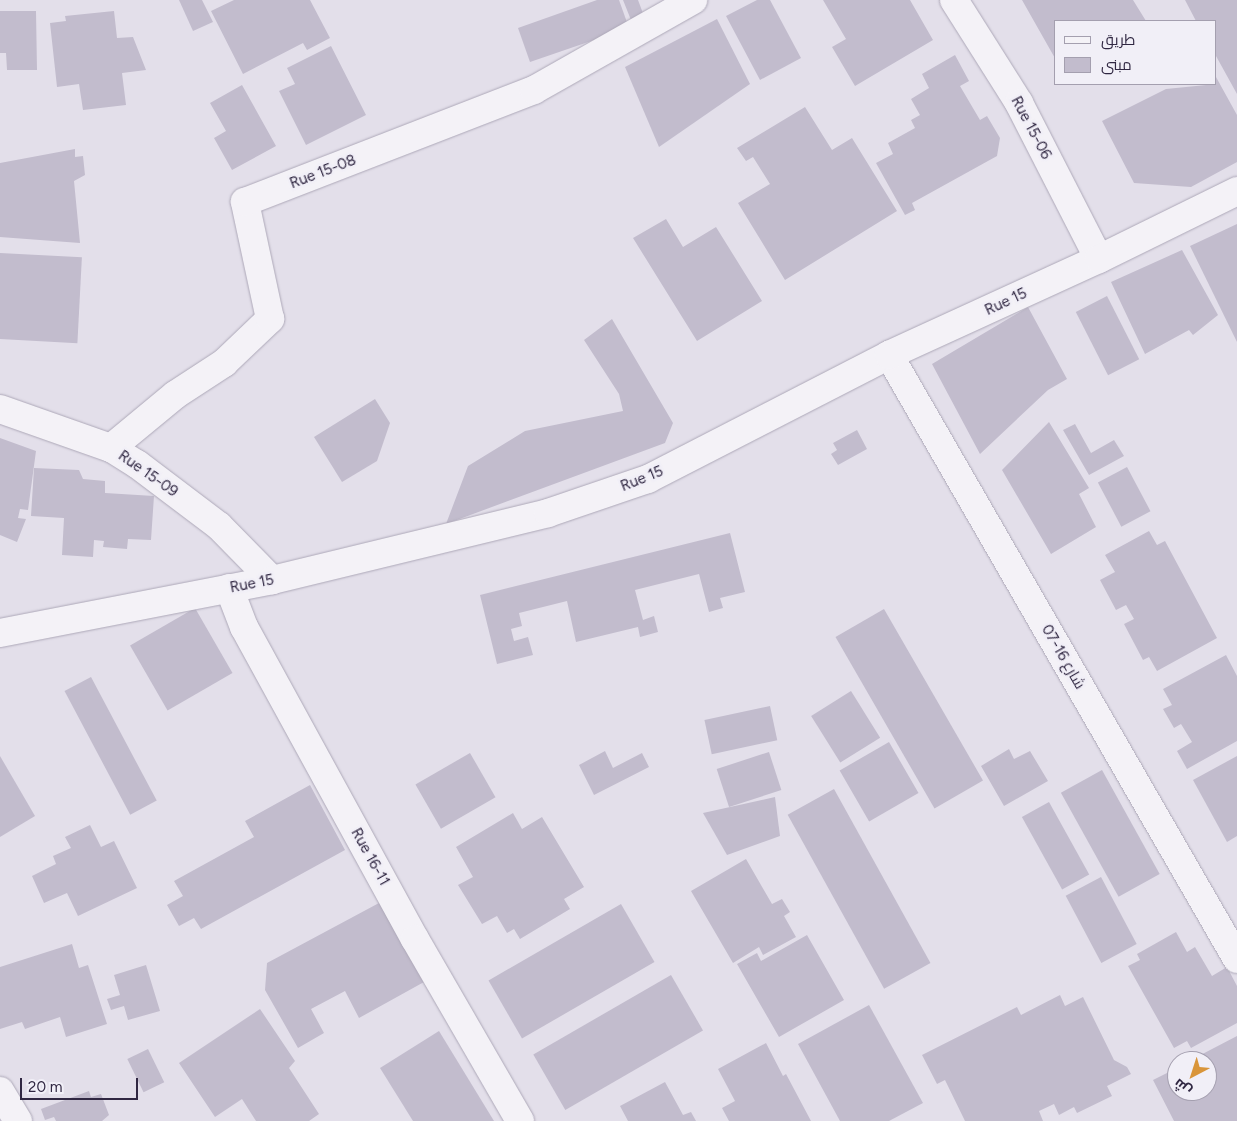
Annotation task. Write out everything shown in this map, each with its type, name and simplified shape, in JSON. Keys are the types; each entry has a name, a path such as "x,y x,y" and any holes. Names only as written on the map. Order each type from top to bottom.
{"street":[{"name":"Rue 15-08","path":"112,448 175,394 224,363 270,319 245,202 534,90 693,0"},
{"name":"Rue 15-06","path":"954,0 1018,103 1099,259"},
{"name":"Rue 15","path":"0,633 272,580 548,513 648,479 888,355 1099,259 1237,191"},
{"name":"شارع 16-07","path":"888,355 1237,959"},
{"name":"Rue 15-09","path":"0,409 112,448 219,526 272,580"},
{"name":"Rue 16-11","path":"229,588 244,627 415,939 520,1121"},
{"path":"0,1092 18,1121"}],"building":[{"path":"179,0 202,0 213,22 193,31"},
{"path":"234,0 310,0 330,38 307,50 303,43 243,74 211,11"},
{"path":"597,0 619,0 629,28 530,62 518,28"},
{"path":"623,0 638,0 644,16 631,20"},
{"path":"757,0 770,0 801,58 760,80 726,16"},
{"path":"823,0 910,0 933,40 855,86 832,47 846,39"},
{"path":"1022,0 1133,0 1145,20 1054,20 1054,56"},
{"path":"1185,0 1237,0 1237,94 1217,58 1217,20 1195,20"},
{"path":"0,11 36,11 37,70 7,70 6,53 0,53"},
{"path":"114,11 117,38 133,37 146,70 122,73 126,105 83,110 79,84 57,87 50,23 66,21 65,16"},
{"path":"717,19 750,84 659,147 625,67"},
{"path":"331,46 366,115 306,145 279,91 295,84 287,68"},
{"path":"955,55 969,81 960,86 980,120 987,116 1000,138 997,156 912,203 915,210 905,215 876,163 893,154 888,143 915,128 911,120 920,115 911,99 929,88 922,74"},
{"path":"1217,79 1237,115 1237,162 1191,187 1134,183 1102,121 1166,89 1217,85"},
{"path":"242,85 276,146 232,170 214,138 226,131 210,103"},
{"path":"805,107 832,150 852,138 897,211 785,280 738,203 770,184 753,157 746,161 737,148"},
{"path":"75,149 75,157 83,156 85,175 74,181 80,243 0,237 0,163"},
{"path":"666,219 683,247 716,227 762,301 697,341 633,238"},
{"path":"1237,224 1237,342 1190,246"},
{"path":"1182,250 1218,315 1193,335 1189,330 1145,354 1111,282"},
{"path":"0,253 82,257 77,343 0,339"},
{"path":"1107,296 1139,359 1108,375 1076,312"},
{"path":"1028,307 1067,379 1048,390 980,454 932,364"},
{"path":"612,319 673,423 665,443 446,524 468,466 525,431 623,411 619,394 584,340"},
{"path":"375,399 390,423 377,461 342,482 314,437"},
{"path":"1049,422 1089,488 1079,494 1096,527 1051,554 1002,470"},
{"path":"1075,424 1091,453 1114,440 1124,456 1089,475 1063,430"},
{"path":"857,430 867,449 838,465 831,454 837,450 833,443"},
{"path":"0,438 36,451 28,510 20,509 18,518 26,519 17,542 0,535"},
{"path":"1127,467 1150,511 1121,527 1098,482"},
{"path":"34,468 79,470 83,479 105,481 105,493 154,496 151,540 128,539 127,549 103,547 104,541 94,540 93,557 62,555 64,518 31,516"},
{"path":"1149,531 1157,545 1165,541 1217,638 1157,671 1149,657 1143,660 1124,624 1134,619 1126,605 1116,610 1100,580 1115,572 1105,555"},
{"path":"730,533 745,592 720,598 723,608 709,612 699,574 635,590 643,620 654,616 658,632 640,637 638,627 576,642 567,601 519,613 522,626 511,629 514,641 528,637 533,655 497,664 480,595"},
{"path":"195,608 232,673 168,710 130,646"},
{"path":"884,609 983,780 935,808 836,637"},
{"path":"1226,655 1237,676 1237,741 1187,769 1177,751 1192,742 1181,724 1174,728 1163,709 1172,705 1163,689"},
{"path":"91,677 157,801 130,815 65,691"},
{"path":"851,691 880,738 840,763 811,716"},
{"path":"770,706 777,740 712,754 704,720"},
{"path":"889,742 918,793 869,822 840,770"},
{"path":"1009,749 1014,759 1030,751 1048,781 1004,806 981,766"},
{"path":"605,751 613,768 642,753 649,767 594,795 579,765"},
{"path":"769,752 781,790 729,807 717,769"},
{"path":"470,753 496,797 441,829 415,784"},
{"path":"0,756 35,816 0,837"},
{"path":"1237,756 1237,836 1227,842 1193,780"},
{"path":"1102,770 1160,874 1119,897 1061,793"},
{"path":"310,785 345,850 201,929 194,918 179,926 167,905 183,896 174,881 254,837 245,821"},
{"path":"834,789 930,963 884,989 788,815"},
{"path":"775,797 780,836 727,855 703,813"},
{"path":"1049,802 1089,875 1062,890 1022,817"},
{"path":"513,813 522,829 542,817 584,887 564,899 570,909 520,939 514,929 507,933 497,916 482,924 458,885 473,877 456,847"},
{"path":"90,825 101,847 114,841 137,888 78,916 67,893 44,903 32,876 56,864 53,856 71,848 65,837"},
{"path":"746,859 772,904 782,899 790,912 784,916 796,937 763,955 759,947 733,963 691,891"},
{"path":"1101,877 1137,944 1101,963 1066,896"},
{"path":"379,903 424,982 359,1018 345,991 311,1009 324,1033 298,1048 265,990 267,963"},
{"path":"621,904 654,962 522,1039 488,981"},
{"path":"1176,932 1187,952 1195,947 1212,976 1227,967 1237,986 1237,1023 1191,1048 1187,1041 1174,1048 1128,966 1140,960 1137,954"},
{"path":"807,935 844,1000 779,1037 737,964 757,953 761,961"},
{"path":"72,944 79,968 88,965 107,1024 66,1037 60,1017 25,1029 22,1022 0,1029 0,967"},
{"path":"146,965 160,1011 128,1020 124,1006 111,1010 107,999 120,995 114,975"},
{"path":"671,975 703,1030 565,1110 533,1054"},
{"path":"1060,995 1065,1006 1083,997 1114,1060 1127,1067 1131,1074 1107,1086 1112,1096 1077,1113 1074,1107 1059,1115 1054,1104 1039,1111 1043,1121 965,1121 945,1080 937,1084 922,1055 1017,1007 1021,1015"},
{"path":"869,1005 923,1103 889,1121 840,1121 798,1044"},
{"path":"260,1009 295,1061 289,1068 319,1114 309,1121 256,1121 242,1099 215,1117 179,1063"},
{"path":"439,1031 494,1121 413,1121 380,1068"},
{"path":"1237,1036 1237,1121 1174,1121 1153,1080 1167,1073 1167,1101 1217,1101 1217,1051 1208,1051"},
{"path":"766,1043 783,1076 786,1074 811,1121 729,1121 722,1108 735,1101 718,1069"},
{"path":"148,1049 164,1082 144,1092 127,1059"},
{"path":"665,1082 683,1115 691,1112 696,1121 628,1121 620,1106"},
{"path":"89,1091 91,1097 101,1094 109,1115 102,1121 56,1121 54,1117 45,1120 41,1109"}]}
